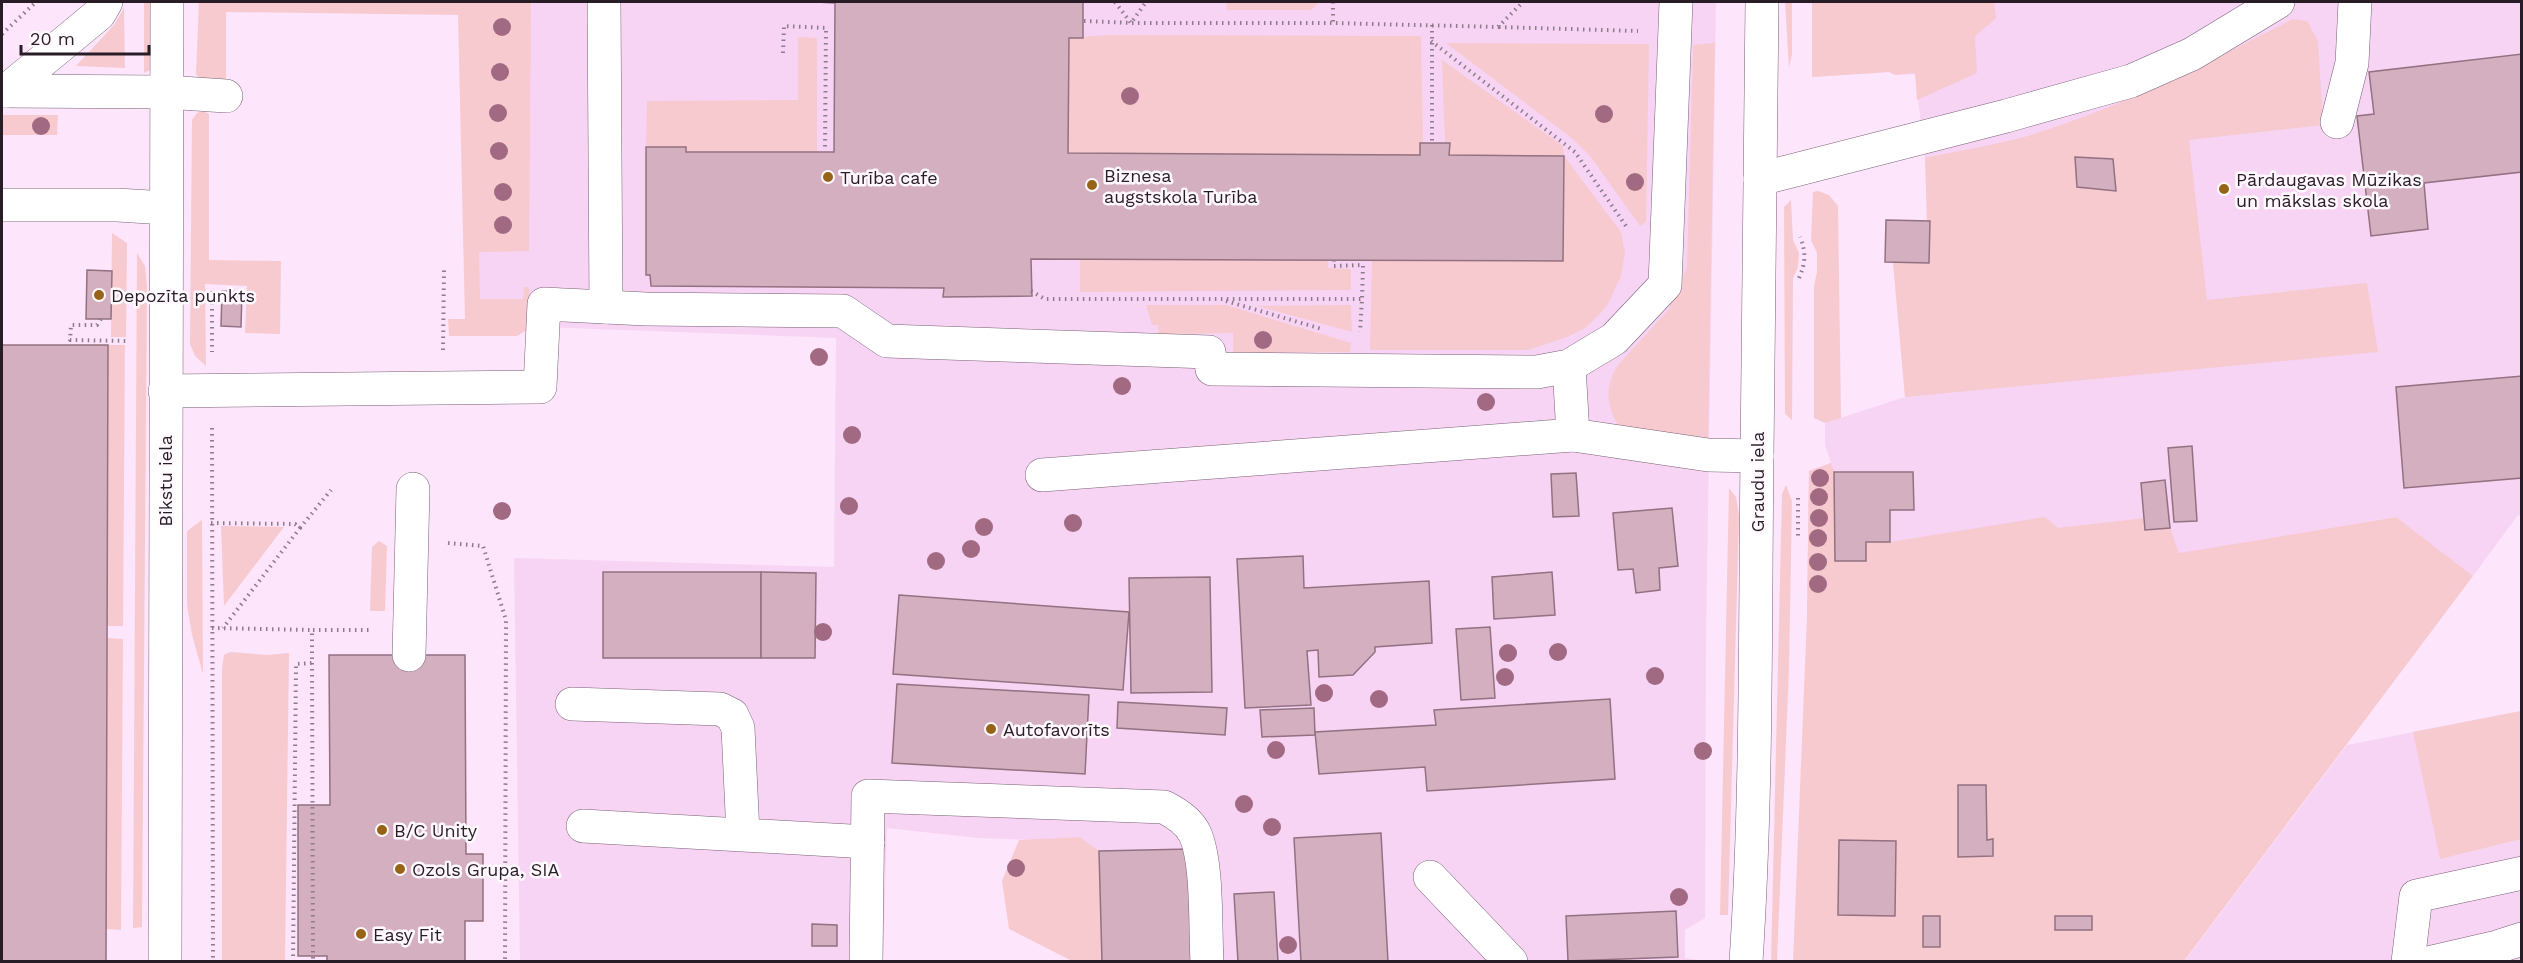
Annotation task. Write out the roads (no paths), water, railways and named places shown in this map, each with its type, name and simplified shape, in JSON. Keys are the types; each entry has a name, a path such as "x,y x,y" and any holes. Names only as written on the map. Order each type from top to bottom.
{"street":[{"path":"4,91 99,14 106,2"},
{"name":"Bikstu iela","path":"165,962 167,2"},
{"path":"604,2 606,307"},
{"name":"Graudu iela","path":"1746,962 1757,678 1762,2"},
{"path":"1760,179 2006,116 2131,81 2192,54 2278,2"},
{"path":"2337,122 2352,63 2355,2"},
{"path":"165,392 540,387 544,304 646,309 843,311 887,341 1209,352 1212,369 1537,372 1569,366 1614,339 1665,285 1675,17"},
{"path":"4,91 166,92 226,96"},
{"path":"2,205 117,205 166,208"},
{"path":"1569,366 1573,435"},
{"path":"1042,475 1573,435 1708,455 1757,456"},
{"path":"409,655 413,489"},
{"path":"572,704 720,710 732,715 738,728 743,834"},
{"path":"866,962 868,796 1164,807 1179,815 1194,833 1202,857 1207,962"},
{"path":"583,826 868,842"},
{"path":"2408,962 2416,896 2522,873"},
{"path":"1430,877 1511,962"},
{"path":"2432,962 2522,939"}],"place":[{"name":"Turība cafe","path":"828,177"},
{"name":"Biznesa augstskola Turība","path":"1092,185"},
{"name":"Pārdaugavas Mūzikas un mākslas skola","path":"2224,189"},
{"name":"Depozīta punkts","path":"99,295"},
{"name":"Autofavorīts","path":"991,729"},
{"name":"B/C Unity","path":"382,830"},
{"name":"Ozols Grupa, SIA","path":"400,869"},
{"name":"Easy Fit","path":"361,934"}]}
